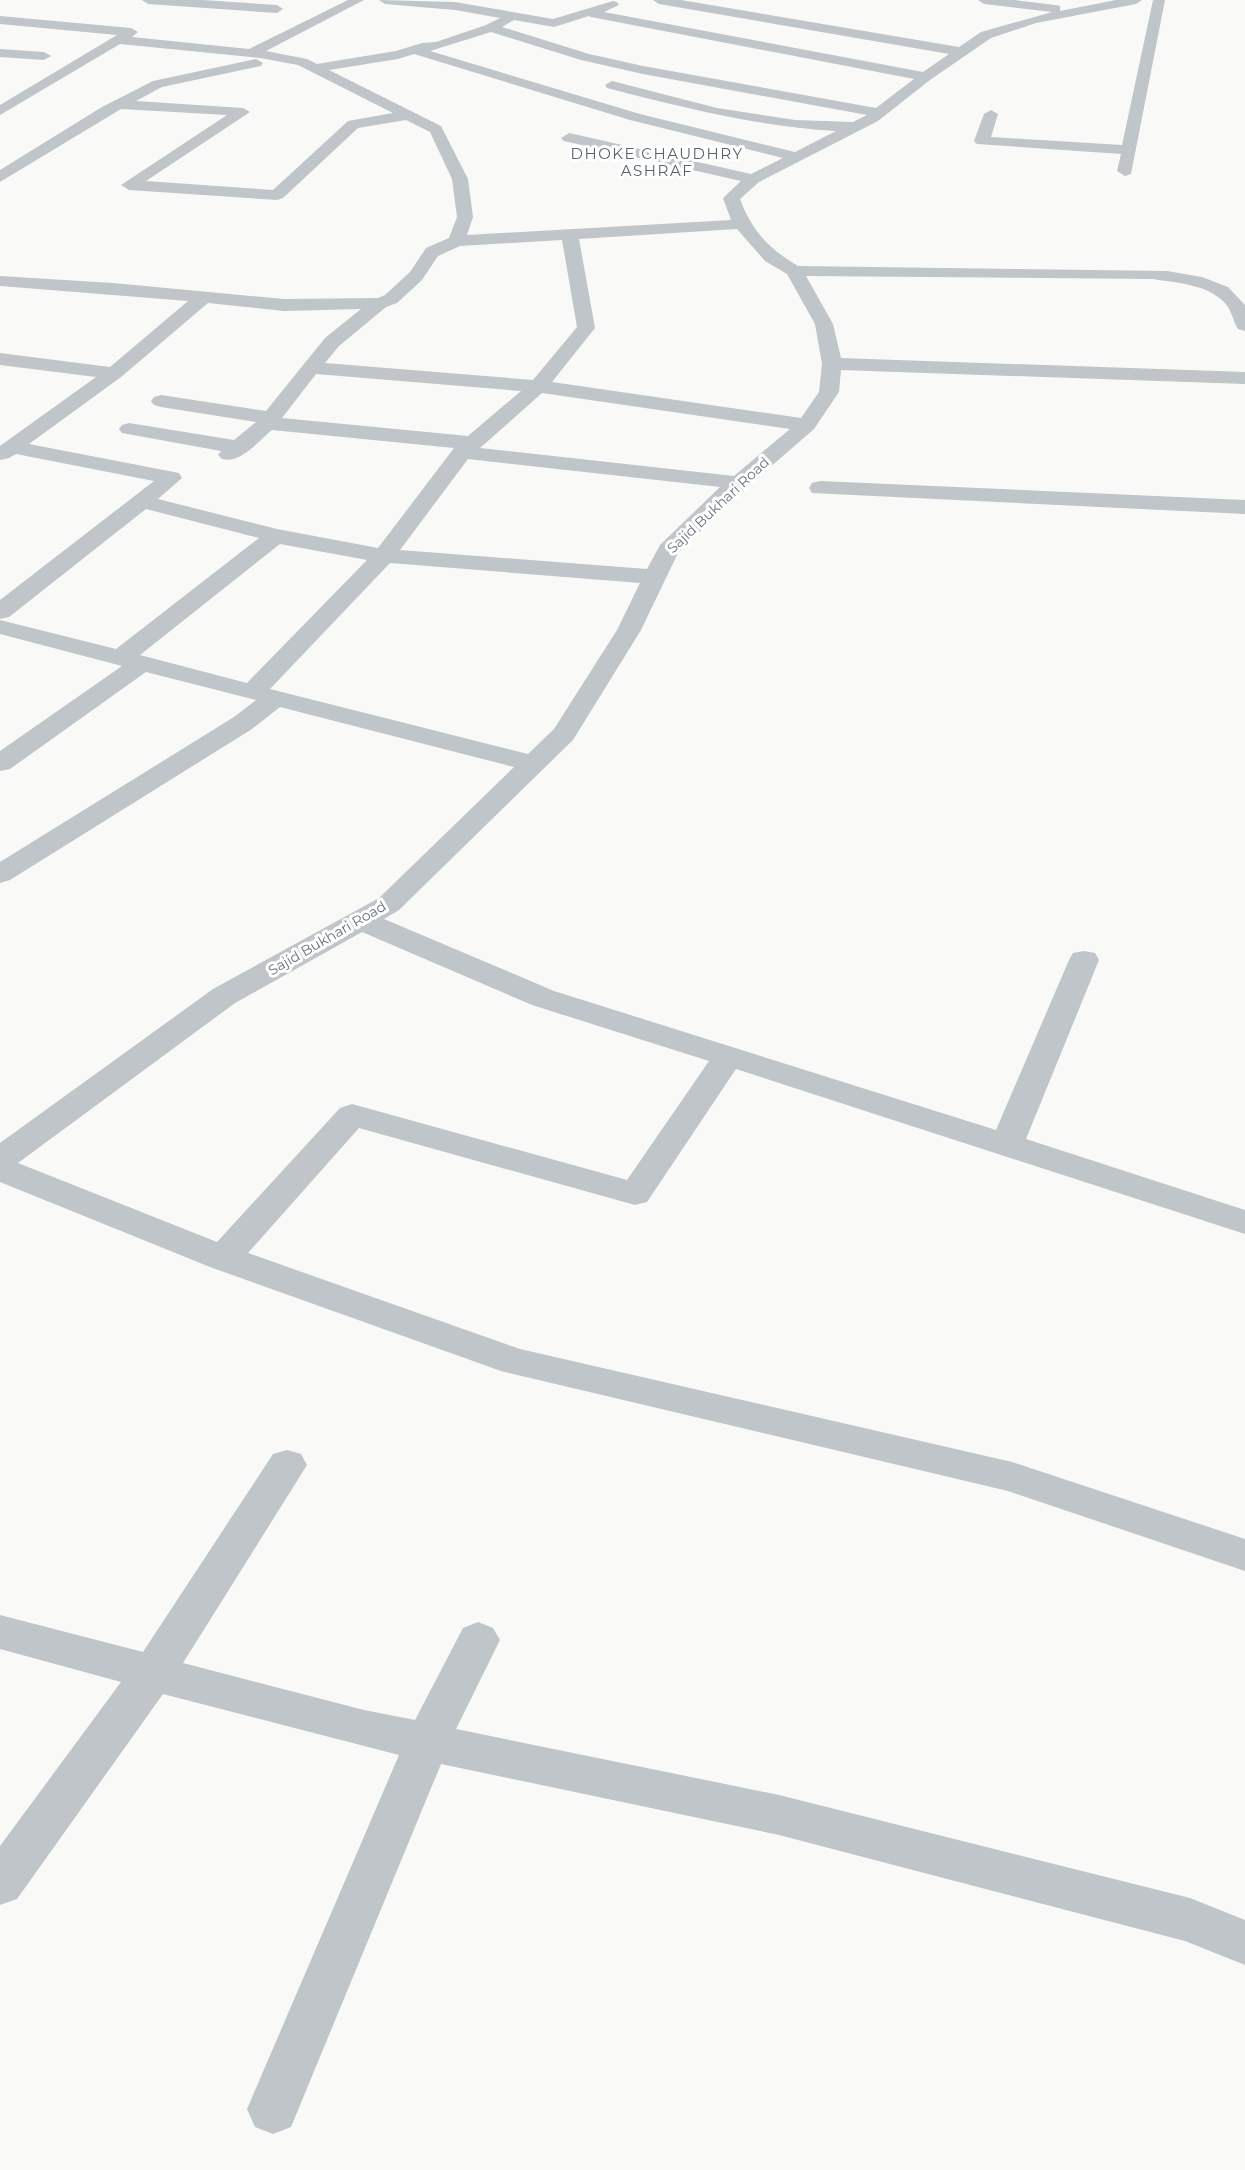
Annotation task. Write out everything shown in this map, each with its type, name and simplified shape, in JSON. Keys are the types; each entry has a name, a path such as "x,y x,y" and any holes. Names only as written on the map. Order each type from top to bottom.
{"street":[{"path":"251,53 358,0"},
{"path":"385,0 459,3 554,23 626,0"},
{"path":"659,0 962,52"},
{"path":"984,0 1078,11"},
{"name":"Sajid Bukhari Road","path":"0,1160 224,996 389,904 564,734 630,630 668,550 738,483 807,425 829,392 832,364 824,324 794,271 771,256 741,224 731,198 753,178 798,157 879,113 925,77 992,33 1033,20 1136,0"},
{"path":"1125,171 1160,0"},
{"path":"145,2 278,9"},
{"path":"591,13 925,77"},
{"path":"317,68 398,56 422,47 437,46 491,28 516,15"},
{"path":"101,28 120,17"},
{"path":"0,20 131,32 0,111"},
{"path":"491,28 586,57 643,70 879,113"},
{"path":"968,30 992,33"},
{"path":"120,39 251,53 302,62 436,129 460,179 465,217 457,241"},
{"path":"273,42 296,44"},
{"path":"341,49 398,56"},
{"path":"414,50 629,116 798,157"},
{"path":"0,53 44,56"},
{"path":"0,177 119,104 158,84 282,58"},
{"path":"608,84 717,112 795,124 855,127"},
{"path":"119,104 243,112 129,185 277,195 353,124 410,115"},
{"path":"991,114 982,141 1129,150"},
{"path":"629,116 604,125 569,143 753,178"},
{"path":"0,281 284,305 380,303 391,299 416,276 432,252 457,241 741,224"},
{"path":"0,874 243,723 264,695 384,556 467,447 538,386 586,328 570,236"},
{"path":"794,271 1153,274 1196,280 1220,290 1242,311 1245,325"},
{"path":"6,451 114,373 204,297"},
{"path":"129,429 234,451 269,420 332,342 380,303"},
{"path":"0,359 114,373"},
{"path":"832,364 1245,378"},
{"path":"313,368 538,386 807,425"},
{"path":"161,401 269,420 738,483"},
{"path":"0,612 171,478 6,451"},
{"path":"820,488 1245,507"},
{"path":"142,501 276,536 384,556 654,578"},
{"path":"0,763 131,661 276,536"},
{"path":"0,627 533,765"},
{"path":"360,920 543,998 1245,1222"},
{"path":"1007,1145 1084,960"},
{"path":"223,1258 352,1115 634,1194 729,1056"},
{"path":"0,1169 223,1258 514,1361 1012,1477 1245,1555"},
{"path":"0,1884 153,1672 287,1465"},
{"path":"0,1632 364,1729 779,1815 1190,1920 1245,1943"},
{"path":"273,2109 427,1742 478,1640"}],"district":[{"name":"DHOKE CHAUDHRY ASHRAF","path":"657,162"}]}
